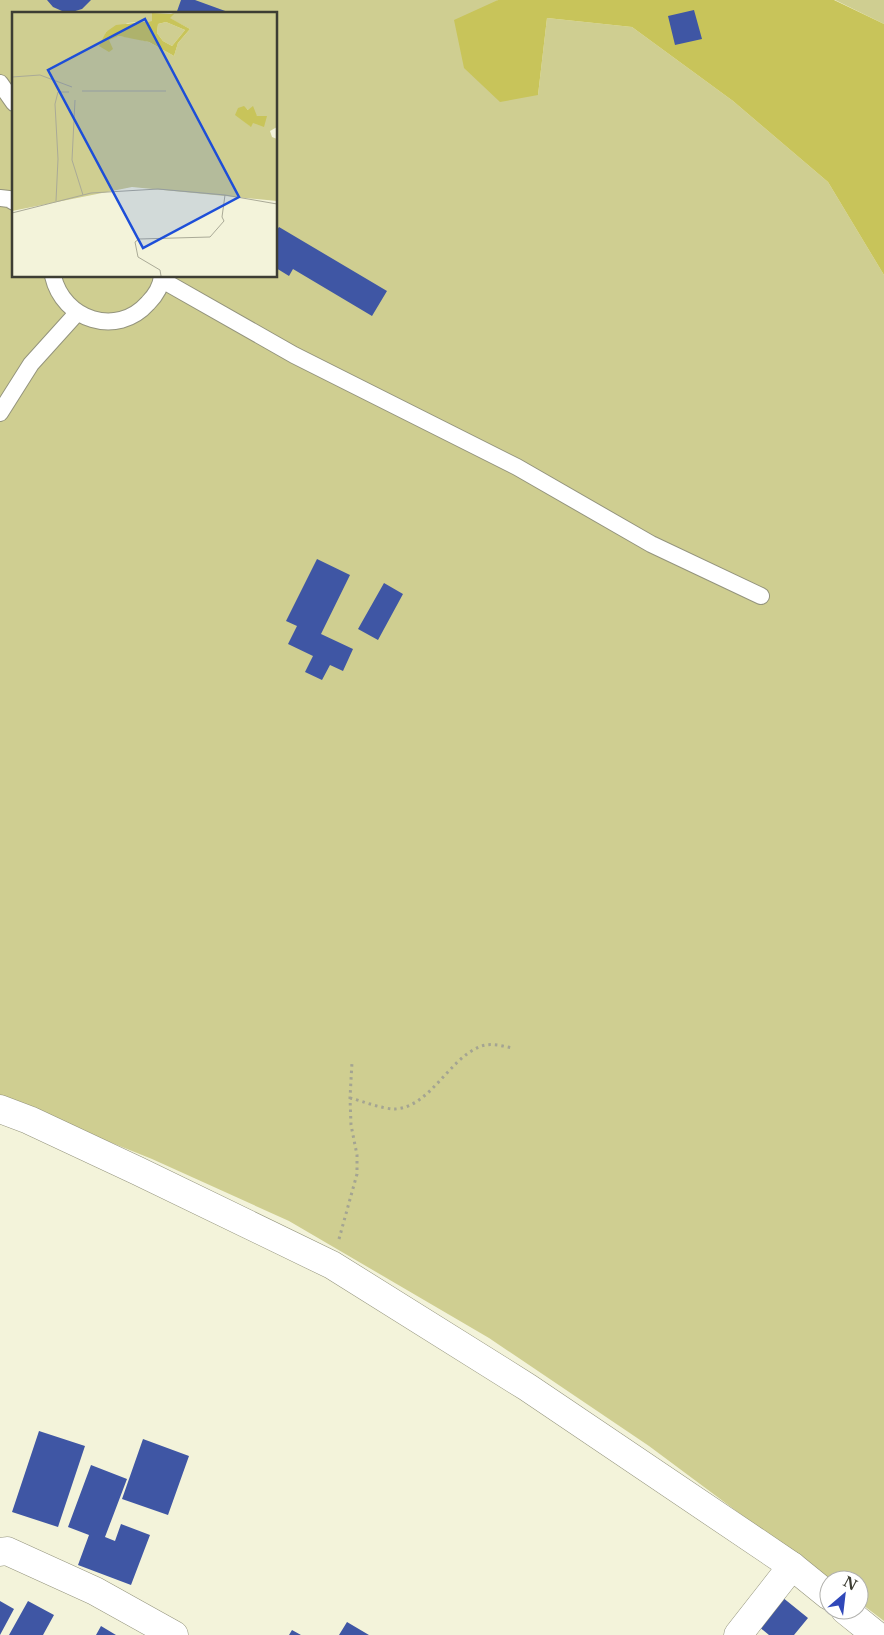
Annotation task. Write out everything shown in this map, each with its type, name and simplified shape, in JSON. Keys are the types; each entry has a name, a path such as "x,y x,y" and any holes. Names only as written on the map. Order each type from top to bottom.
{"main road":[{"path":"0,1109 29,1120 138,1171 332,1265 527,1387 792,1566 819,1588"},
{"path":"0,1552 7,1551 95,1591 174,1635"},
{"path":"738,1635 792,1566"},
{"path":"858,1620 876,1635"}],"lane":[{"path":"0,83 12,100"},
{"path":"0,198 12,201"},
{"path":"53,278 55,286 64,301 77,313 93,320 111,322 128,318 143,309 155,296 162,278 294,355 518,467 582,506 651,544 760,596"},
{"path":"0,413 31,364 77,313"}],"path":[{"path":"350,1098 393,1109 411,1106 464,1056 480,1046 490,1044 513,1048"},
{"path":"332,1265 356,1174 357,1155 351,1125 350,1098 352,1062"}],"shaded area":[{"path":"0,0 498,0 496,2 538,95 547,18 632,27 733,101 828,182 884,275 884,1621 869,1610 869,1570 819,1570 819,1573 649,1446 489,1338 289,1221 152,1159 0,1098"},
{"path":"498,0 834,0 884,24 884,275 828,182 733,101 632,27 547,18 538,95 500,102 464,68 454,20"},
{"path":"835,0 884,0 884,24"}],"building":[{"path":"47,0 91,0 82,9 72,12 62,11 53,7"},
{"path":"181,0 195,0 228,12 177,12"},
{"path":"694,10 702,39 675,45 668,16"},
{"path":"279,227 387,291 372,316 293,269 289,276 278,269"},
{"path":"317,559 350,575 321,634 353,649 343,671 330,665 322,680 305,672 313,656 288,644 297,626 286,621"},
{"path":"384,583 403,594 378,640 358,629"},
{"path":"39,1431 85,1446 58,1527 12,1512"},
{"path":"143,1439 189,1456 168,1515 122,1499"},
{"path":"91,1465 127,1479 105,1537 115,1541 121,1524 150,1535 131,1585 78,1565 89,1535 68,1527"},
{"path":"782,1597 808,1618 794,1635 769,1635 758,1626"},
{"path":"0,1601 14,1609 0,1635"},
{"path":"28,1601 54,1615 43,1635 9,1635"},
{"path":"347,1622 369,1635 339,1635"},
{"path":"101,1626 116,1635 96,1635"},
{"path":"292,1630 301,1635 289,1635"}]}
